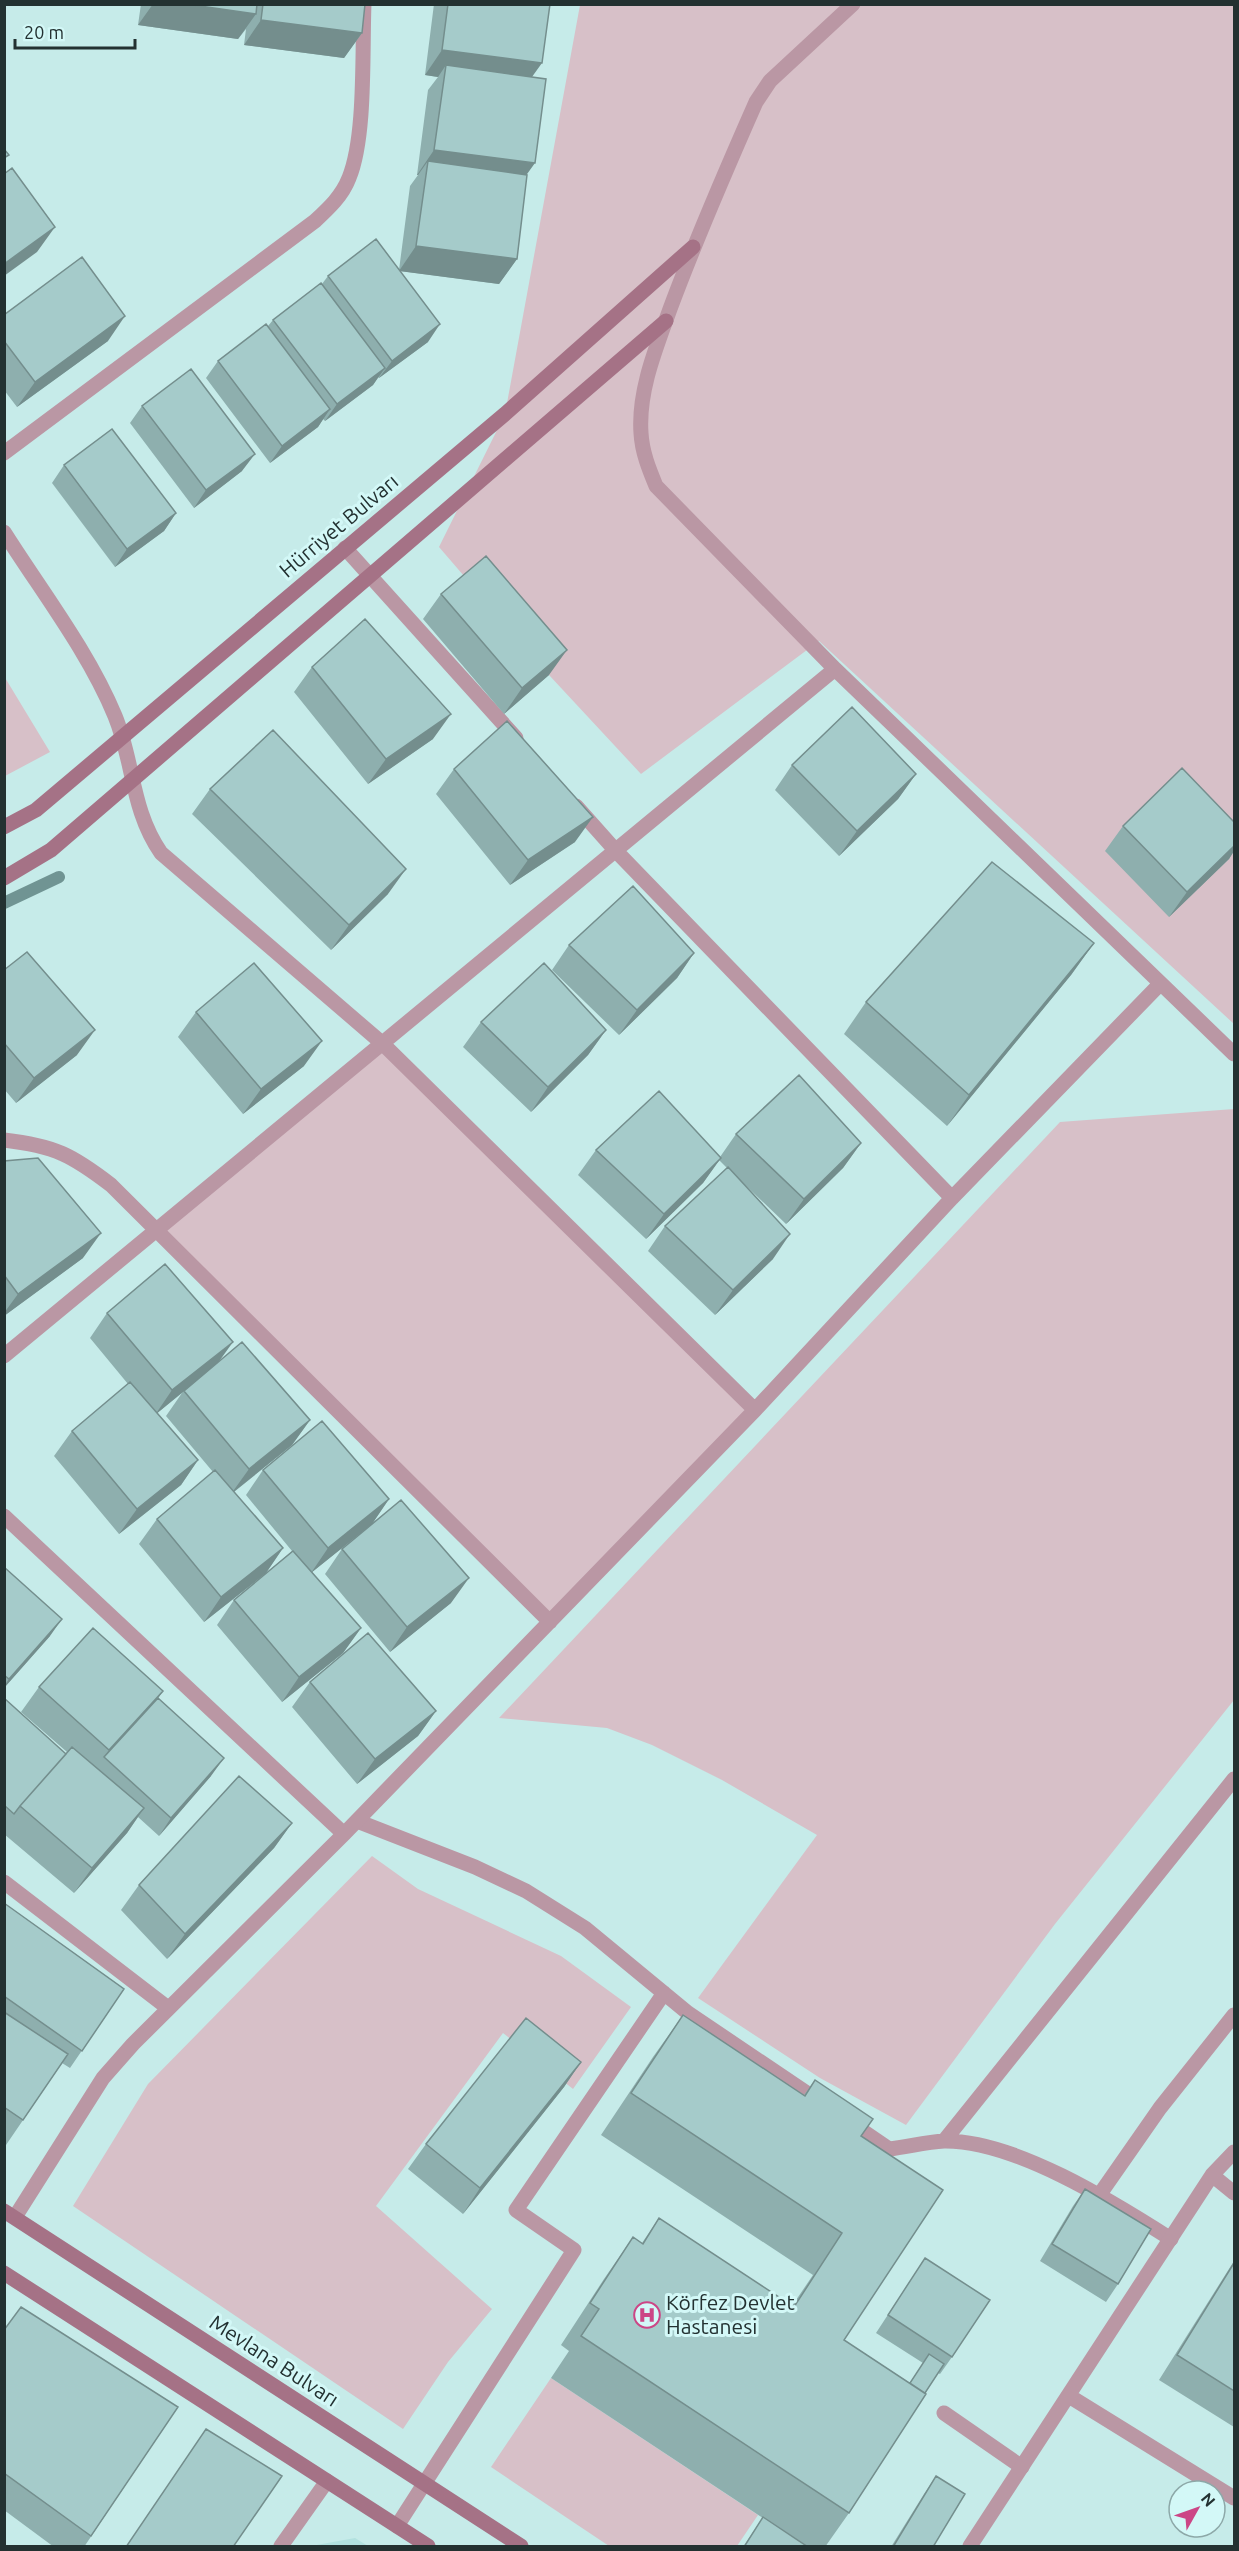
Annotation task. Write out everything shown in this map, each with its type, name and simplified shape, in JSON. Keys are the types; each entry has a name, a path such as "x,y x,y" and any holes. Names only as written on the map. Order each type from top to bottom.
{"main road":[{"name":"Hürriyet Bulvarı","path":"4,827 36,810 505,414 693,247"},
{"path":"4,878 51,850 666,321"},
{"name":"Mevlana Bulvarı","path":"10,2214 521,2547"},
{"path":"4,2273 428,2547"}],"street":[{"path":"4,453 315,221 336,201 349,178 358,148 364,4"},
{"path":"853,4 770,81 756,102 693,247 647,375 641,432 645,458 656,486 835,669 1234,1054"},
{"path":"4,532 98,680 116,719 147,833 161,853 383,1044 755,1410"},
{"path":"345,548 529,754"},
{"path":"4,1356 835,669"},
{"path":"569,798 616,851 952,1198"},
{"path":"10,2214 103,2078 168,2008 357,1821 550,1622 755,1410 952,1198 1160,984"},
{"path":"4,1140 53,1148 76,1158 111,1185 550,1622"},
{"path":"4,1515 344,1834"},
{"path":"944,2141 1234,1779"},
{"path":"357,1821 475,1867 526,1891 585,1928 688,2013 889,2149 944,2141 987,2146 1100,2194 1171,2239"},
{"path":"4,1882 168,2008"},
{"path":"397,2526 574,2250 516,2210 664,1993"},
{"path":"1100,2194 1160,2109 1234,2015"},
{"path":"970,2547 1212,2175 1234,2151"},
{"path":"1212,2175 1234,2193"},
{"path":"1069,2396 1234,2498"},
{"path":"944,2413 1022,2467"},
{"path":"281,2547 327,2481"}],"shaded area":[{"path":"580,5 1234,5 1234,1024 819,641 641,774 549,675 439,547 505,414"},
{"path":"4,676 50,752 5,776 4,776"},
{"path":"383,1044 755,1410 550,1622 156,1230"},
{"path":"1234,1109 1234,1700 1055,1924 906,2125 820,2078 698,1998 817,1835 722,1780 652,1745 607,1728 499,1718 1060,1122"},
{"path":"372,1856 418,1889 561,1956 631,2007 573,2089 503,2033 376,2206 492,2309 448,2362 403,2429 73,2206 148,2084"},
{"path":"551,2378 758,2515 737,2546 609,2546 491,2467"},
{"path":"355,2538 368,2546 311,2546"}],"building":[{"path":"186,4 257,4 256,14"},
{"path":"263,4 365,4 362,33 261,20"},
{"path":"448,4 550,4 542,63 442,50"},
{"path":"446,65 546,79 535,163 434,150"},
{"path":"428,161 527,175 517,259 416,246"},
{"path":"12,168 55,227 4,264 4,174"},
{"path":"376,239 440,324 392,361 328,276"},
{"path":"82,257 125,316 35,382 4,341 4,315"},
{"path":"321,283 385,368 337,404 273,320"},
{"path":"266,324 330,409 282,446 218,361"},
{"path":"191,369 255,454 206,490 142,406"},
{"path":"112,429 176,513 127,549 64,465"},
{"path":"486,556 567,650 522,688 441,594"},
{"path":"365,619 451,714 386,759 312,667"},
{"path":"852,707 916,774 857,831 792,765"},
{"path":"507,721 593,817 528,860 454,769"},
{"path":"273,730 406,869 349,925 210,789"},
{"path":"1182,768 1234,822 1234,846 1187,892 1123,826"},
{"path":"992,862 1094,943 969,1095 866,1002"},
{"path":"633,886 694,953 637,1010 569,945"},
{"path":"27,952 95,1030 34,1078 4,1043 4,970"},
{"path":"254,963 322,1041 261,1089 196,1012"},
{"path":"544,963 606,1030 548,1087 481,1022"},
{"path":"799,1075 861,1143 804,1199 736,1134"},
{"path":"659,1091 721,1158 664,1214 596,1150"},
{"path":"38,1158 101,1233 18,1294 4,1275 4,1161"},
{"path":"728,1167 790,1234 733,1290 665,1226"},
{"path":"165,1264 233,1342 172,1390 107,1313"},
{"path":"242,1342 310,1420 249,1469 184,1391"},
{"path":"130,1382 198,1460 137,1509 72,1431"},
{"path":"322,1421 389,1499 328,1548 263,1470"},
{"path":"215,1470 283,1548 221,1597 157,1519"},
{"path":"401,1500 469,1578 407,1627 342,1549"},
{"path":"293,1551 361,1628 299,1677 234,1600"},
{"path":"4,1567 62,1619 9,1679 4,1675"},
{"path":"93,1628 163,1691 109,1750 39,1687"},
{"path":"368,1633 436,1711 375,1759 310,1682"},
{"path":"4,1698 66,1754 14,1814 4,1805"},
{"path":"158,1698 224,1758 171,1818 104,1757"},
{"path":"72,1747 144,1808 92,1868 20,1806"},
{"path":"239,1776 292,1823 185,1934 139,1885"},
{"path":"4,1903 124,1989 82,2051 4,1996"},
{"path":"4,2012 68,2054 23,2120 4,2107"},
{"name":"Körfez Devlet Hastanesi","path":"683,2015 805,2096 815,2080 873,2119 861,2136 943,2190 844,2340 926,2394 849,2513 581,2336 599,2309 590,2303 633,2237 643,2244 659,2218 794,2307 842,2233 631,2093"},
{"path":"526,2018 581,2062 480,2188 426,2144"},
{"path":"1085,2189 1151,2229 1118,2284 1052,2244"},
{"path":"925,2258 990,2300 952,2357 888,2315"},
{"path":"1234,2263 1234,2391 1177,2355"},
{"path":"21,2307 178,2407 91,2536 4,2473 4,2330"},
{"path":"929,2354 944,2364 925,2393 910,2383"},
{"path":"206,2429 282,2476 233,2547 126,2547"},
{"path":"936,2476 965,2494 933,2547 893,2547"},
{"path":"763,2517 808,2547 744,2547"}],"waterway":[{"path":"4,903 59,877"}],"place":[{"name":"Körfez Devlet Hastanesi","path":"647,2315"}]}
